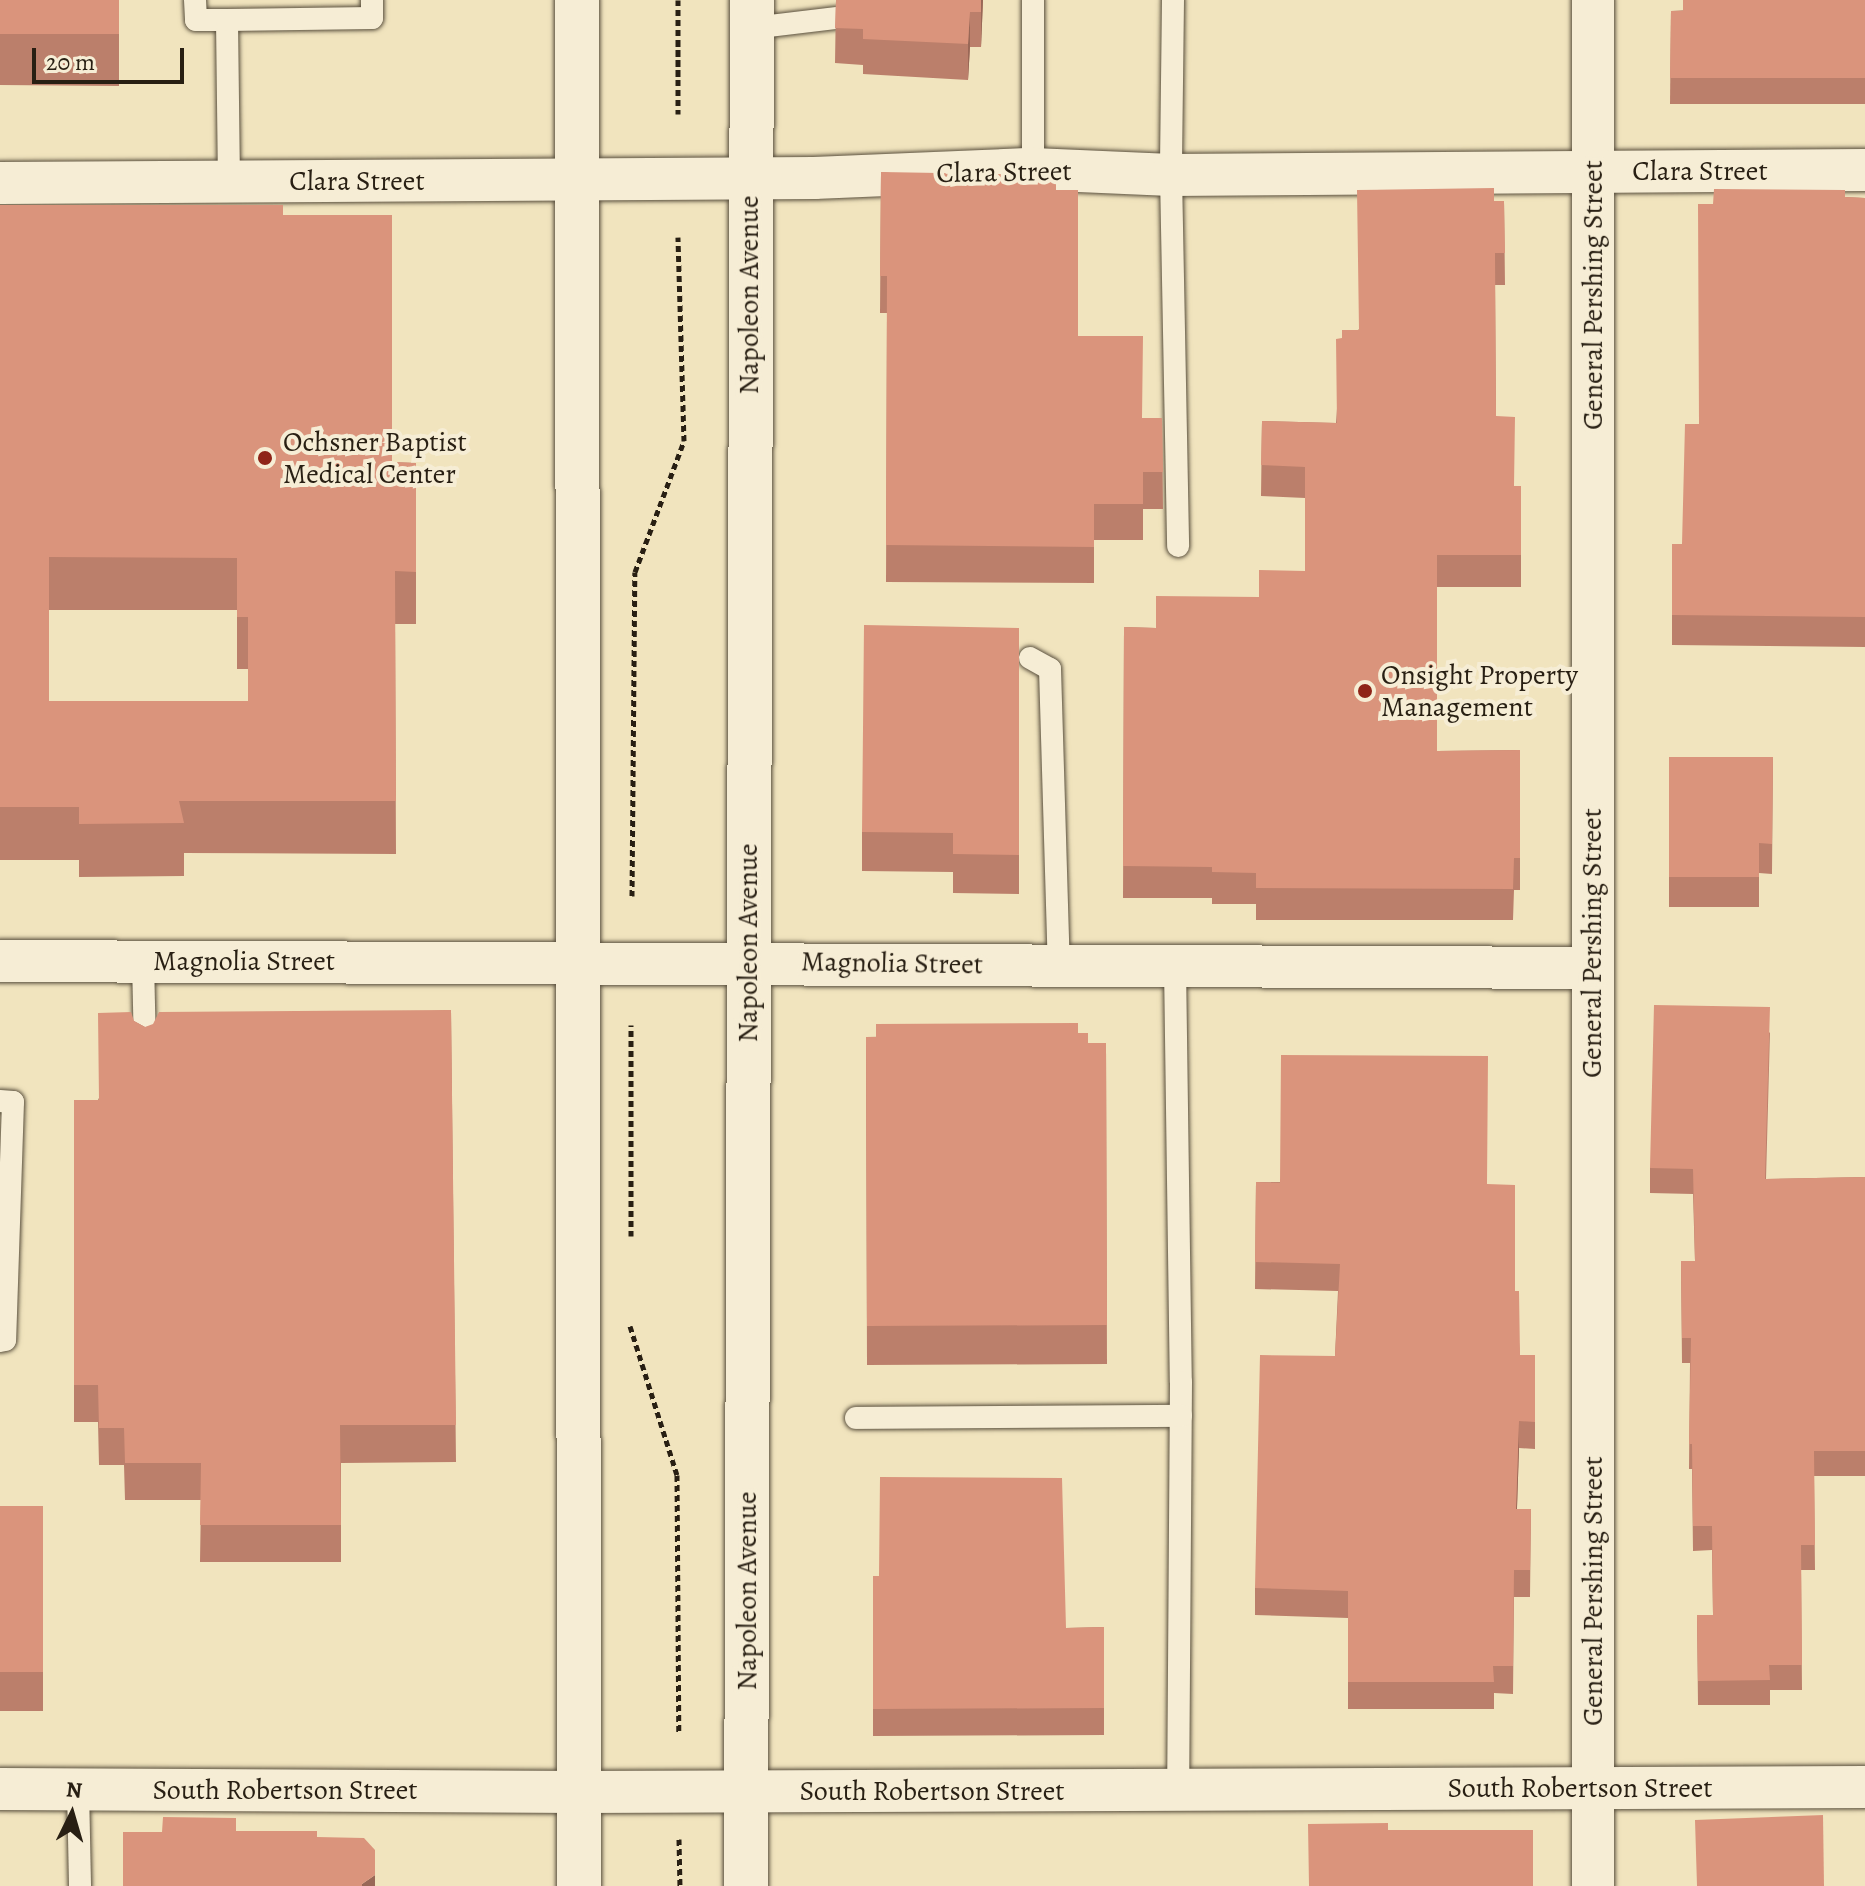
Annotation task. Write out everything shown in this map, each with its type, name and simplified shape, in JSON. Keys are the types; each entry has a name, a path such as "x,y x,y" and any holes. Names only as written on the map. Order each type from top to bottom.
{"main road":[{"path":"577,0 579,1886"},
{"name":"Napoleon Avenue","path":"746,1886 749,178 752,14"}],"street":[{"name":"General Pershing Street","path":"1593,0 1593,1886"},
{"name":"Clara Street","path":"0,183 749,178 1033,169 1171,175 1865,170"},
{"name":"Magnolia Street","path":"0,961 1592,968"},
{"name":"South Robertson Street","path":"0,1789 747,1792 1865,1787"}],"lane":[{"path":"195,0 196,20 372,18 372,0"},
{"path":"1033,0 1033,169"},
{"path":"1173,0 1171,175 1178,546"},
{"path":"752,14 836,18"},
{"path":"227,20 229,181"},
{"path":"1030,658 1050,669 1059,965"},
{"path":"143,961 145,1050"},
{"path":"1175,965 1181,1416 1178,1790"},
{"path":"0,1101 13,1102 5,1340 0,1341"},
{"path":"856,1418 1181,1416"},
{"path":"78,1789 80,1886"}],"path":[{"path":"678,0 678,114"},
{"path":"632,896 635,572 684,441 678,237"},
{"path":"631,1025 631,1249"},
{"path":"630,1313 630,1329 677,1475 679,1734"},
{"path":"679,1830 680,1886"}],"building":[{"path":"0,0 119,0 119,34 0,34"},
{"path":"836,0 981,0 981,12 970,12 968,44 863,39 863,29 835,28"},
{"path":"1683,0 1865,0 1865,78 1670,78 1671,11 1683,11"},
{"path":"881,172 1056,175 1056,190 1078,190 1078,336 1143,336 1142,418 1162,418 1163,472 1143,472 1143,504 1094,504 1094,547 886,545 887,276 880,276"},
{"path":"1494,188 1494,201 1504,201 1505,253 1495,253 1496,416 1515,417 1514,486 1521,486 1521,555 1437,555 1437,751 1520,750 1520,858 1514,858 1513,889 1256,888 1256,873 1212,872 1212,867 1123,866 1124,627 1156,628 1156,596 1259,597 1259,570 1305,571 1305,467 1261,465 1262,421 1337,423 1336,339 1342,338 1342,330 1359,330 1357,190"},
{"path":"1714,189 1845,190 1845,197 1865,198 1865,617 1672,615 1672,544 1682,544 1685,424 1699,424 1698,204 1713,204"},
{"path":"0,205 283,205 283,215 392,215 392,462 416,463 416,572 395,571 396,801 179,801 184,823 79,824 79,807 0,807","holes":["49,557 237,558 237,617 248,617 248,701 49,701"]},
{"path":"864,625 1019,628 1019,855 953,854 953,833 862,832"},
{"path":"1669,757 1773,757 1772,844 1759,843 1759,877 1669,877"},
{"path":"1654,1005 1770,1007 1765,1179 1865,1177 1865,1451 1814,1451 1815,1545 1801,1545 1802,1665 1769,1665 1770,1680 1698,1681 1697,1615 1713,1615 1712,1526 1693,1526 1692,1444 1689,1444 1691,1338 1682,1338 1681,1261 1695,1261 1693,1169 1650,1168"},
{"path":"451,1010 456,1425 340,1425 341,1525 200,1525 201,1463 125,1463 124,1428 99,1428 98,1385 74,1385 74,1100 99,1100 98,1013 131,1012 134,1021 145,1027 153,1024 159,1012"},
{"path":"1078,1023 1078,1033 1088,1033 1088,1043 1106,1043 1107,1325 867,1326 866,1037 876,1037 876,1024"},
{"path":"1281,1055 1488,1056 1487,1184 1515,1185 1515,1291 1519,1291 1520,1355 1535,1355 1535,1422 1519,1421 1516,1509 1531,1509 1530,1570 1514,1570 1513,1666 1493,1666 1494,1682 1348,1682 1348,1591 1255,1588 1260,1355 1335,1356 1340,1264 1255,1262 1256,1182 1280,1183"},
{"path":"880,1477 1062,1478 1066,1628 1104,1627 1104,1708 873,1709 873,1576 879,1576"},
{"path":"0,1506 43,1506 43,1672 0,1672"},
{"path":"1823,1815 1824,1886 1697,1886 1695,1820"},
{"path":"163,1817 236,1818 236,1831 317,1831 317,1837 364,1838 375,1850 375,1875 362,1886 123,1886 123,1832 162,1832"},
{"path":"1388,1823 1388,1830 1533,1830 1533,1886 1309,1886 1308,1824"}],"place":[{"name":"Ochsner Baptist Medical Center","path":"265,458"},
{"name":"Onsight Property Management","path":"1365,691"}]}
